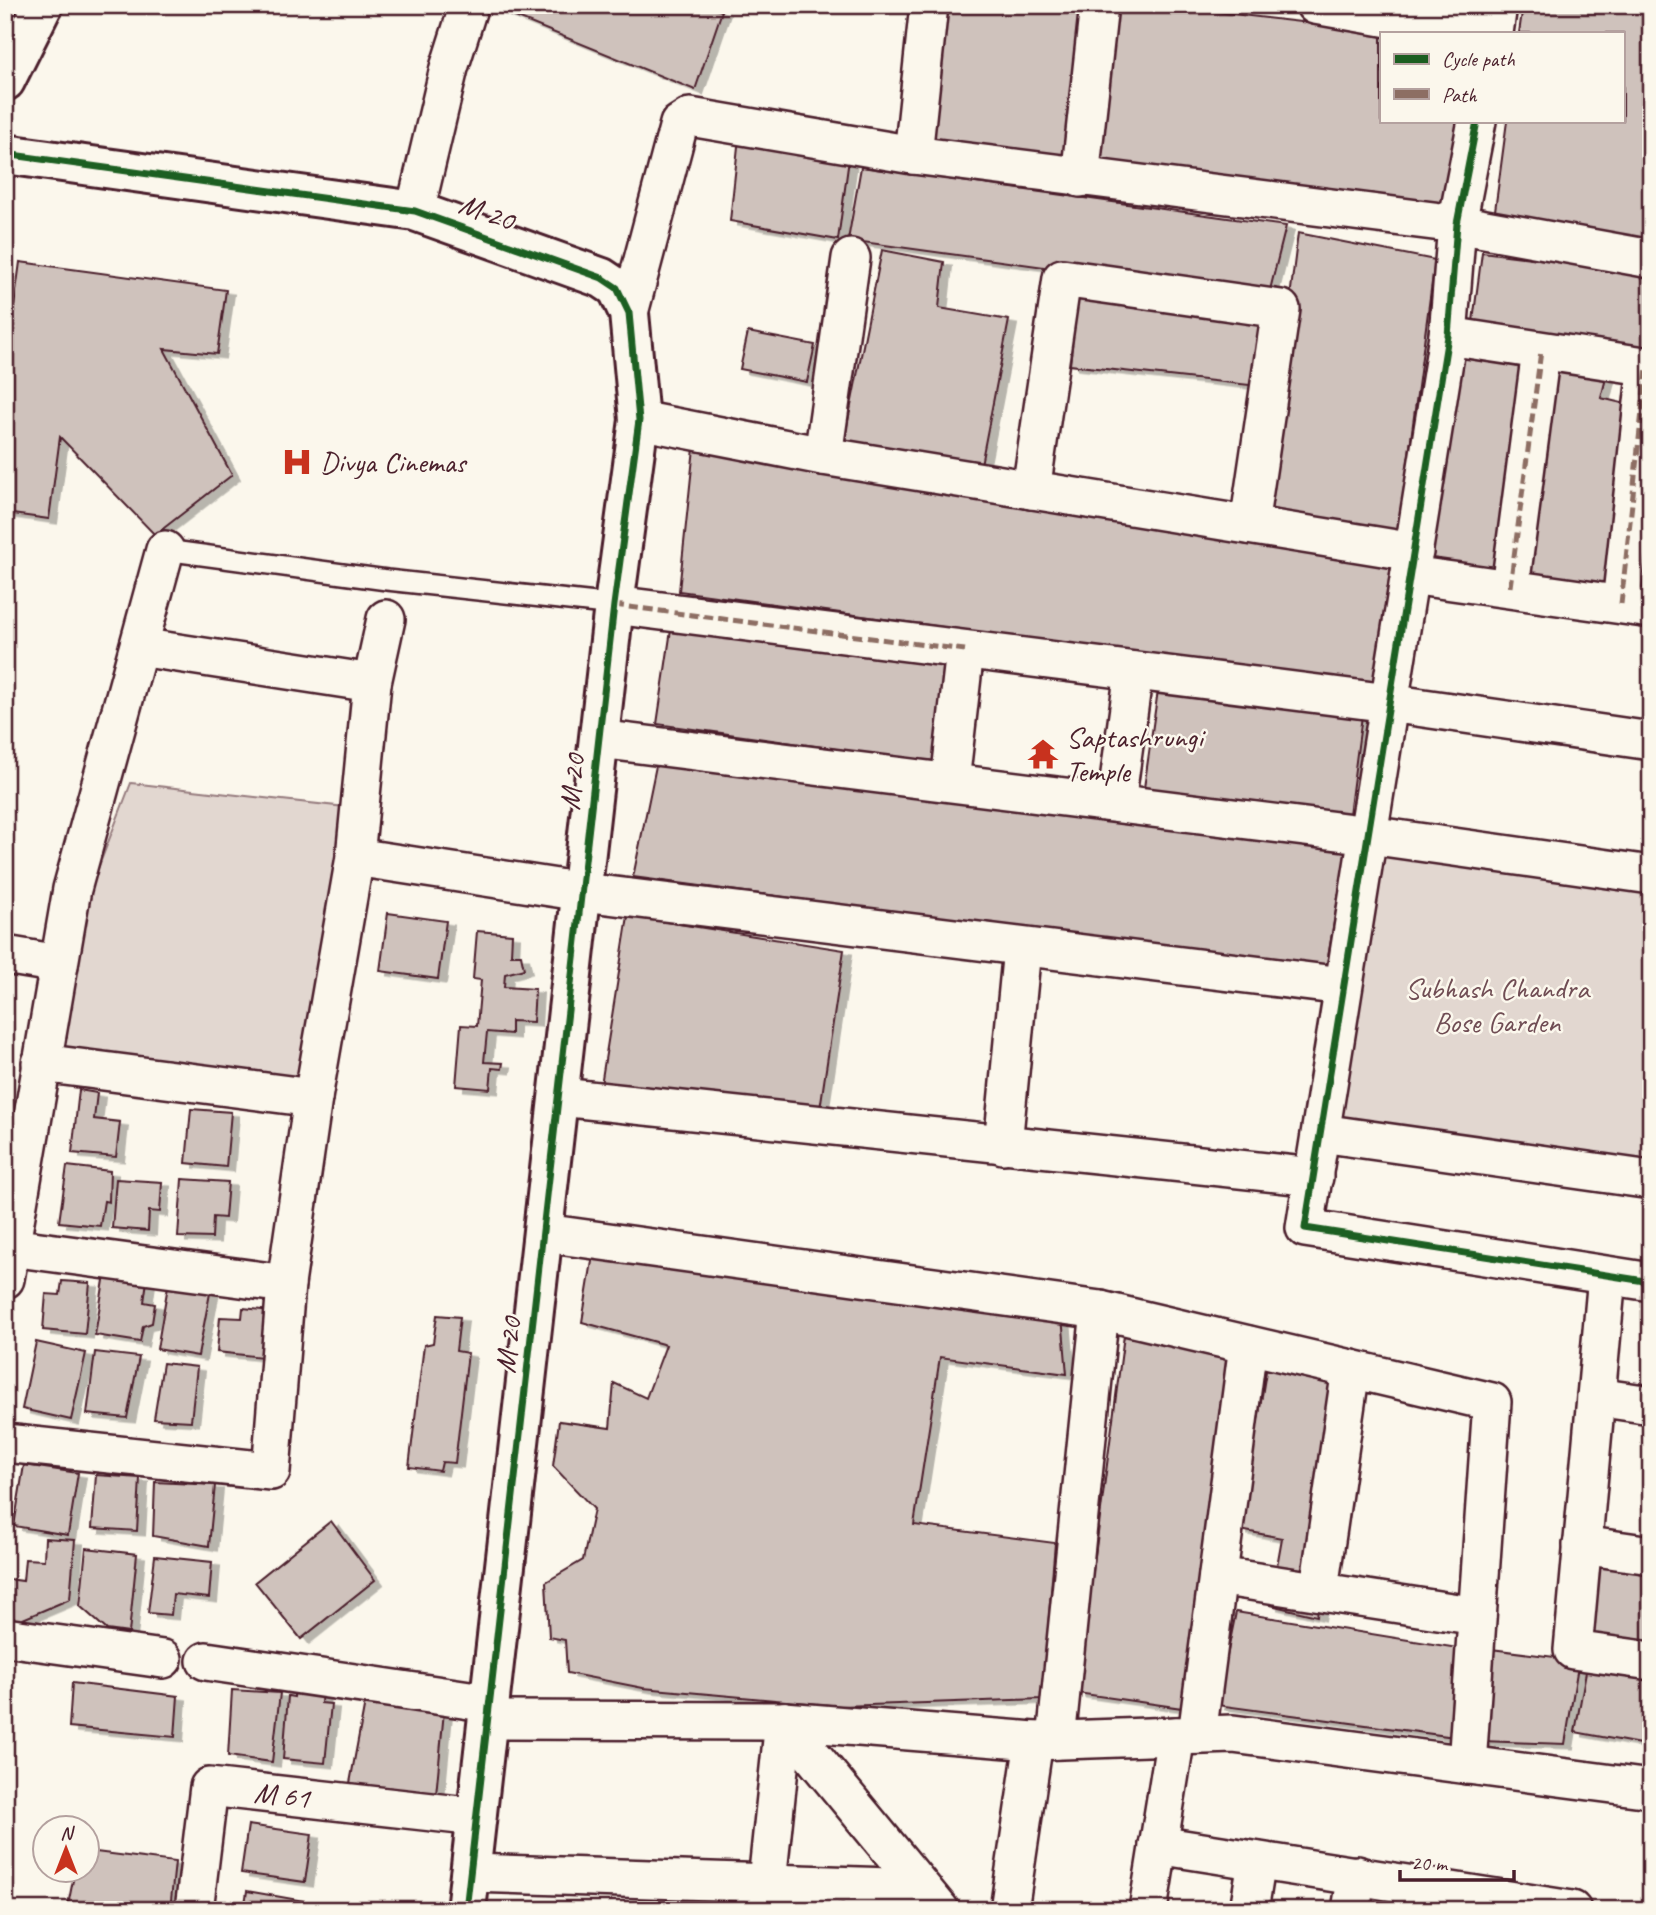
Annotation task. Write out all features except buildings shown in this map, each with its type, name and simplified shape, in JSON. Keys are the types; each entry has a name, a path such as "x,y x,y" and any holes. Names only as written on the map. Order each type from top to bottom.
{"street":[{"path":"5,81 43,5"},
{"path":"415,211 449,68 469,5"},
{"path":"913,155 929,5"},
{"path":"1080,178 1099,5"},
{"path":"1315,5 1468,32"},
{"path":"1494,32 1498,5"},
{"path":"629,313 679,124 690,117 913,155 1457,225 1651,259"},
{"path":"1477,122 1457,225 1448,336 1306,1228 1651,1282"},
{"name":"M 20","path":"5,154 415,211 603,278 617,288 629,313 639,420 614,605 468,1891"},
{"path":"823,456 851,258"},
{"path":"1031,490 1062,278 1281,309 1249,525"},
{"path":"639,420 823,456 1249,525 1510,587 1636,607 1649,367 1448,336"},
{"path":"1510,587 1541,351"},
{"path":"165,550 72,889 8,1263 286,1284"},
{"path":"614,605 1390,703 1651,741"},
{"path":"5,1443 271,1471 286,1284 313,1098 355,857 372,683 386,619"},
{"path":"139,647 372,683"},
{"path":"950,782 965,650"},
{"path":"1116,803 1134,671"},
{"path":"599,739 1368,835 1651,875"},
{"path":"355,857 583,892 1343,986"},
{"path":"1003,1144 1023,948"},
{"path":"5,955 59,964"},
{"path":"41,1063 313,1098"},
{"path":"559,1097 1314,1177"},
{"path":"1321,1133 1651,1180"},
{"path":"544,1233 1100,1310 1492,1402 1467,1765"},
{"path":"1608,1276 1573,1650 1651,1661"},
{"path":"1009,1910 1045,1741 1100,1310"},
{"path":"1148,1910 1158,1845 1186,1735 1218,1576 1248,1345"},
{"path":"1318,1589 1351,1369"},
{"path":"1596,1397 1651,1405"},
{"path":"1583,1545 1651,1555"},
{"path":"1218,1576 1318,1589 1477,1616"},
{"path":"5,1637 163,1659"},
{"path":"206,1661 489,1712 783,1721 1045,1741 1233,1734 1651,1789"},
{"path":"765,1896 783,1721"},
{"path":"783,1721 930,1899"},
{"name":"M 61","path":"194,1910 209,1787 477,1817"},
{"path":"1158,1845 1256,1861 1354,1893 1572,1910"},
{"path":"1249,1910 1256,1861"},
{"path":"468,1891 930,1899"}],"lane":[{"path":"165,550 387,580 614,605"}],"green space":[{"path":"131,783 345,807 308,1087 59,1051 75,928"},
{"name":"Subhash Chandra Bose Garden","path":"1369,835 1651,875 1651,1180 1321,1133"}],"marked path":[{"path":"1510,587 1541,351"},
{"path":"1621,604 1647,366"},
{"path":"614,605 965,650"}],"cycle path":[{"path":"1477,122 1457,224 1448,336 1305,1228 1651,1282"},
{"path":"5,154 415,211 602,278 617,288 629,313 639,420 614,605 466,1910"}],"place":[{"name":"Divya Cinemas","path":"297,462"},
{"name":"Saptashrungi Temple","path":"1043,754"}]}
